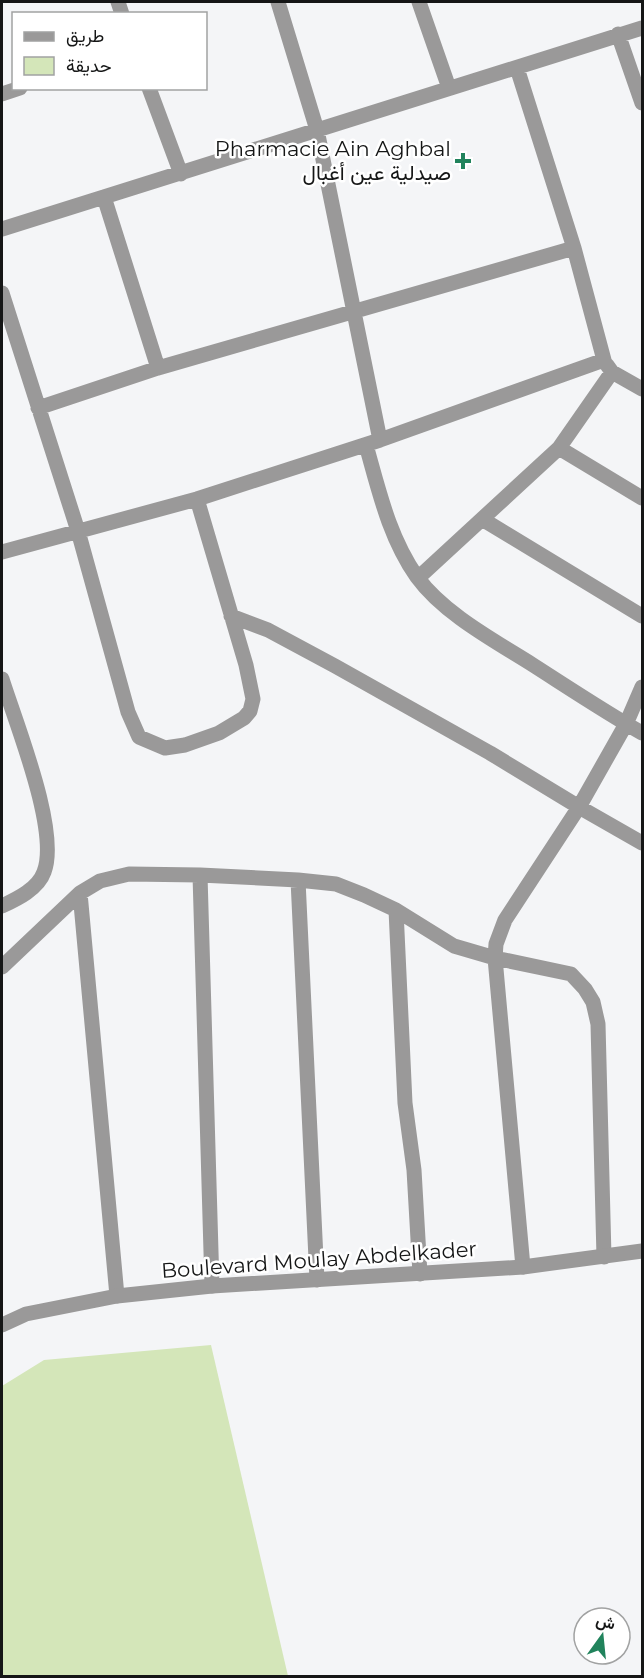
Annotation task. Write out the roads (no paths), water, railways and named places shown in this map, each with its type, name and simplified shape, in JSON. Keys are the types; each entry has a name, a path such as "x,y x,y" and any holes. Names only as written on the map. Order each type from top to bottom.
{"street":[{"path":"278,2 317,130 355,310 386,518 399,548 418,578 436,598 473,627 642,733"},
{"path":"419,2 448,88"},
{"path":"2,229 642,28"},
{"path":"618,34 642,103"},
{"path":"517,68 574,248 608,366 642,389"},
{"path":"150,90 181,174"},
{"path":"104,197 158,368"},
{"path":"38,408 158,368 574,248"},
{"path":"2,293 78,531 128,712 139,737 165,748 185,745 219,733 244,718 250,711 253,699 246,665 197,499"},
{"path":"2,552 197,499 608,366"},
{"path":"418,578 559,448 608,366"},
{"path":"559,448 642,498"},
{"path":"482,519 642,616"},
{"path":"231,615 268,630 346,671 642,843"},
{"path":"2,678 40,796 47,849 44,872 36,886 2,906"},
{"path":"523,1267 496,951 505,920 579,807 626,724 642,687"},
{"path":"2,967 80,893 100,881 129,874 200,875 336,884 396,910 454,946 496,951 571,974 593,1002 598,1024 604,1257"},
{"path":"200,875 212,1286"},
{"path":"298,880 317,1281"},
{"path":"80,893 117,1296"},
{"path":"396,910 405,1103 414,1170 420,1274"},
{"name":"Boulevard Moulay Abdelkader","path":"2,1325 26,1314 117,1296 212,1286 523,1267 642,1251"}],"place":[{"name":"Pharmacie Ain Aghbal صيدلية عين أغبال","path":"463,161"}]}
